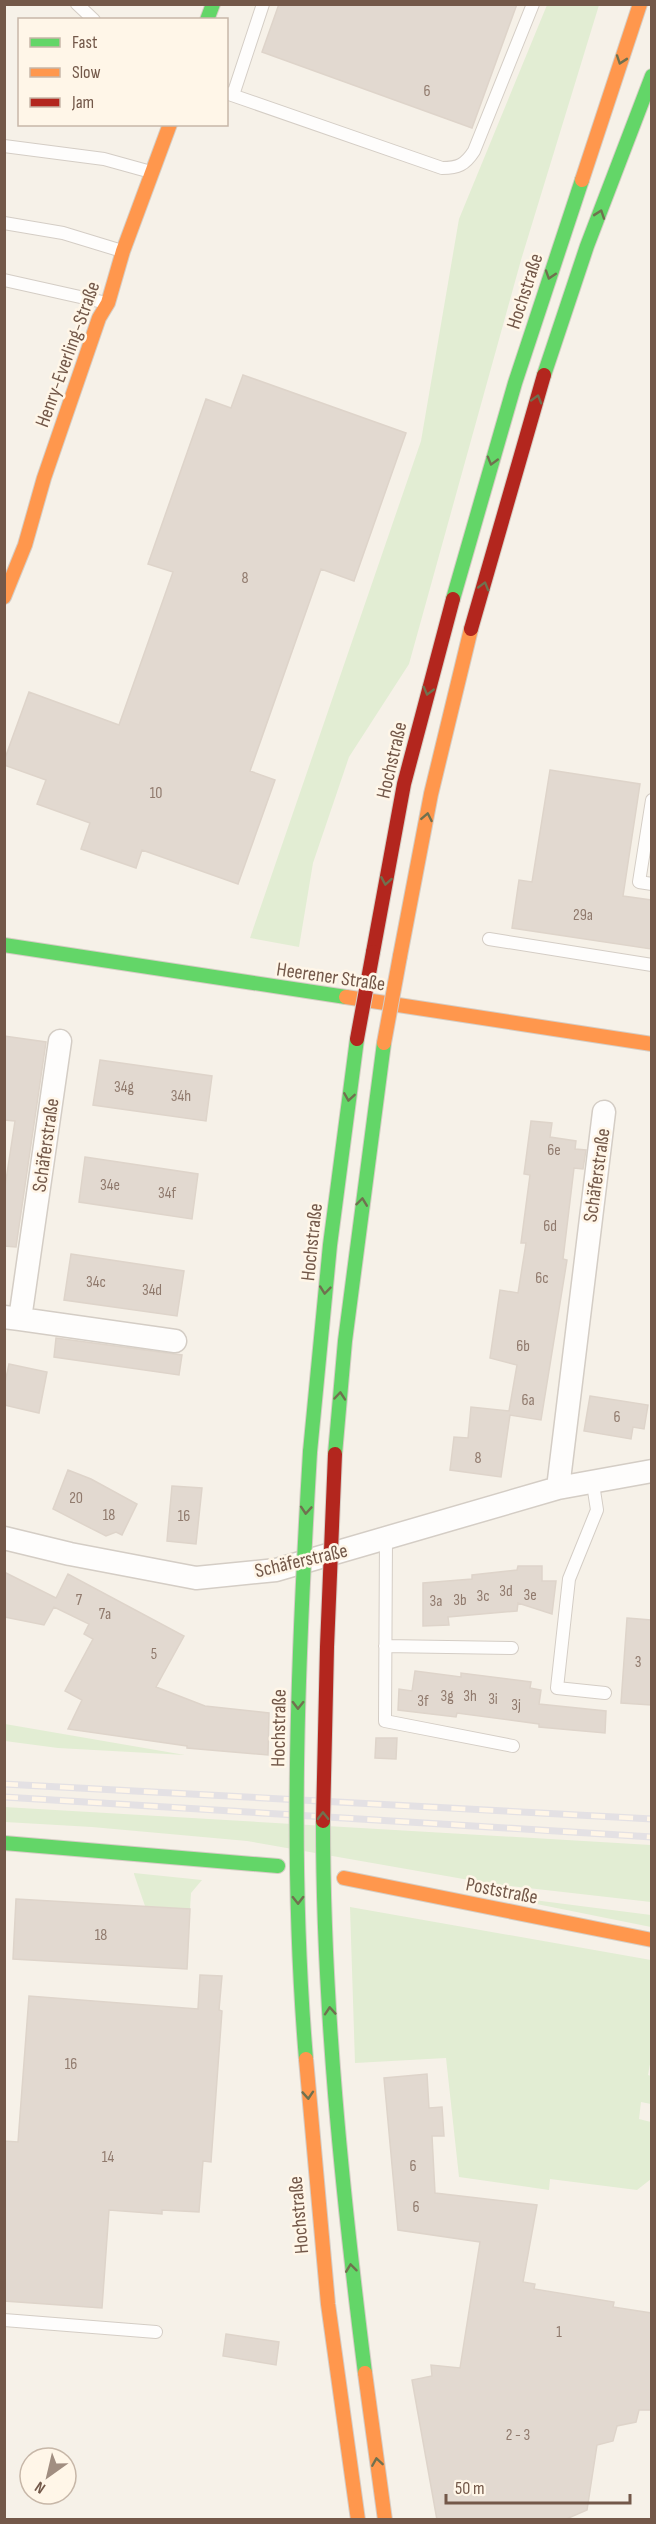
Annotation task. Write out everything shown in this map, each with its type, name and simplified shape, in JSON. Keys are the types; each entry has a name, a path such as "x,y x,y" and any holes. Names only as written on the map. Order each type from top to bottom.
{"main road":[{"name":"Hochstraße","path":"358,2520 335,2374 318,2228 299,1970 297,1791 299,1622 319,1343 340,1153 357,1039 404,784 443,634 515,383 639,4"},
{"path":"385,2520 363,2369 348,2242 327,1969 323,1789 335,1454 345,1341 384,1043 436,773 484,585 539,392 627,138 651,76"},
{"name":"Henry-Everling-Straße","path":"4,597 9,570 25,545 44,478 99,318 108,303 123,251 169,126"},
{"name":"Heerener Straße","path":"4,945 651,1044"},
{"path":"4,1843 278,1866"},
{"name":"Poststraße","path":"344,1878 651,1940"}],"street":[{"name":"Schäferstraße","path":"60,1041 12,1318 175,1341"},
{"name":"Schäferstraße","path":"558,1488 604,1112"},
{"name":"Schäferstraße","path":"4,1538 196,1578 276,1570 558,1488 592,1484 651,1471"}],"lane":[{"path":"77,4 92,18"},
{"path":"263,4 230,94 441,168 455,168 466,163 474,151 532,4"},
{"path":"4,146 104,159 152,172"},
{"path":"4,223 63,233 123,251"},
{"path":"4,280 108,303"},
{"path":"651,800 639,882 651,884"},
{"path":"489,939 651,965"},
{"path":"592,1484 597,1510 570,1579 557,1688 605,1693"},
{"path":"386,1538 385,1721 513,1746"},
{"path":"386,1646 512,1648"},
{"path":"4,2320 156,2332"}],"green space":[{"path":"547,5 599,5 521,260 409,664 349,757 313,863 299,947 250,938 421,441 459,219"},
{"path":"5,1724 185,1755 58,1748 5,1741"},
{"path":"4,1807 651,1845 651,1902 492,1884 247,1841 92,1827 5,1822"},
{"path":"134,1873 202,1880 191,1893 190,1909 145,1906"},
{"path":"487,1894 651,1915 651,1927"},
{"path":"350,1907 651,1960 652,2053 648,2075 651,2076 651,2104 641,2102 639,2119 651,2122 651,2179 637,2190 550,2179 549,2190 459,2177 446,2058 355,2063"}],"building":[{"path":"279,4 517,4 472,128 262,52"},
{"path":"243,375 406,433 354,581 321,569 250,771 275,780 238,884 142,850 136,868 81,849 90,823 37,804 46,780 4,765 4,761 29,692 119,725 173,572 148,564 206,399 231,408"},
{"path":"550,770 640,784 623,896 651,900 651,949 512,928 519,880 532,882"},
{"path":"4,1036 46,1042 16,1247 4,1246 4,1193 15,1121 4,1120"},
{"path":"100,1060 212,1076 206,1121 93,1105"},
{"path":"531,1121 552,1123 550,1137 576,1141 575,1149 586,1150 583,1169 574,1168 563,1259 567,1260 541,1420 510,1415 501,1477 450,1470 454,1437 468,1438 471,1407 509,1411 517,1365 490,1358 500,1290 518,1293 526,1243 521,1243 530,1175 524,1174"},
{"path":"85,1157 198,1174 192,1219 79,1202"},
{"path":"71,1254 184,1271 177,1316 64,1300"},
{"path":"56,1338 182,1355 179,1375 54,1357"},
{"path":"9,1364 47,1372 39,1413 4,1405 4,1387"},
{"path":"590,1396 648,1405 644,1429 633,1427 631,1439 584,1431"},
{"path":"68,1470 91,1479 137,1504 122,1535 116,1532 106,1536 53,1509"},
{"path":"172,1486 202,1488 196,1544 167,1541"},
{"path":"518,1566 542,1566 542,1581 556,1581 552,1614 518,1603 517,1611 448,1617 449,1625 423,1626 423,1583 472,1579 472,1575 517,1570"},
{"path":"4,1572 56,1598 68,1574 184,1636 156,1687 205,1706 269,1713 268,1755 187,1748 187,1746 68,1729 82,1700 65,1691 93,1639 84,1634 89,1624 54,1607 44,1625 4,1617"},
{"path":"627,1618 651,1620 651,1705 621,1703"},
{"path":"415,1671 461,1677 461,1673 531,1682 530,1688 541,1690 539,1704 606,1711 605,1733 539,1727 539,1724 457,1713 456,1717 398,1710 399,1689 412,1691"},
{"path":"376,1738 397,1738 396,1759 375,1758"},
{"path":"16,1899 190,1909 187,1969 13,1959"},
{"path":"200,1975 222,1976 219,2010 222,2011 211,2162 203,2161 199,2212 162,2210 162,2214 109,2210 102,2308 4,2301 4,2141 18,2142 29,1996 198,2009"},
{"path":"427,2074 429,2108 442,2107 444,2136 432,2136 435,2193 537,2205 523,2282 535,2284 534,2289 614,2302 613,2307 651,2313 651,2410 639,2410 636,2422 617,2426 613,2441 597,2445 587,2510 564,2520 437,2520 412,2380 432,2376 431,2365 460,2368 480,2242 398,2230 384,2078"},
{"path":"226,2334 279,2342 276,2365 223,2356"}],"railway":[{"path":"4,1784 652,1819"},
{"path":"4,1797 652,1837"}],"traffic: fast":[{"path":"208,18 213,4"},
{"path":"544,375 587,246 652,76"},
{"path":"453,599 515,383 582,180"},
{"path":"4,945 346,997"},
{"path":"310,1452 330,1245 357,1039"},
{"path":"335,1454 345,1341 384,1043"},
{"path":"306,2059 298,1907 297,1756 310,1452"},
{"path":"323,1821 326,1960 335,2098 365,2373"},
{"path":"4,1843 278,1866"}],"traffic: slow":[{"path":"582,180 640,4"},
{"path":"4,597 25,545 44,478 99,318 108,303 123,251 169,126"},
{"path":"400,956 431,794 471,629"},
{"path":"384,1043 400,956"},
{"path":"346,997 652,1044"},
{"path":"344,1878 652,1940"},
{"path":"306,2059 328,2304 358,2520"},
{"path":"365,2373 385,2520"}],"traffic: jam":[{"path":"471,629 544,375"},
{"path":"373,952 404,784 453,599"},
{"path":"357,1039 373,952"},
{"path":"323,1821 335,1454"}]}
